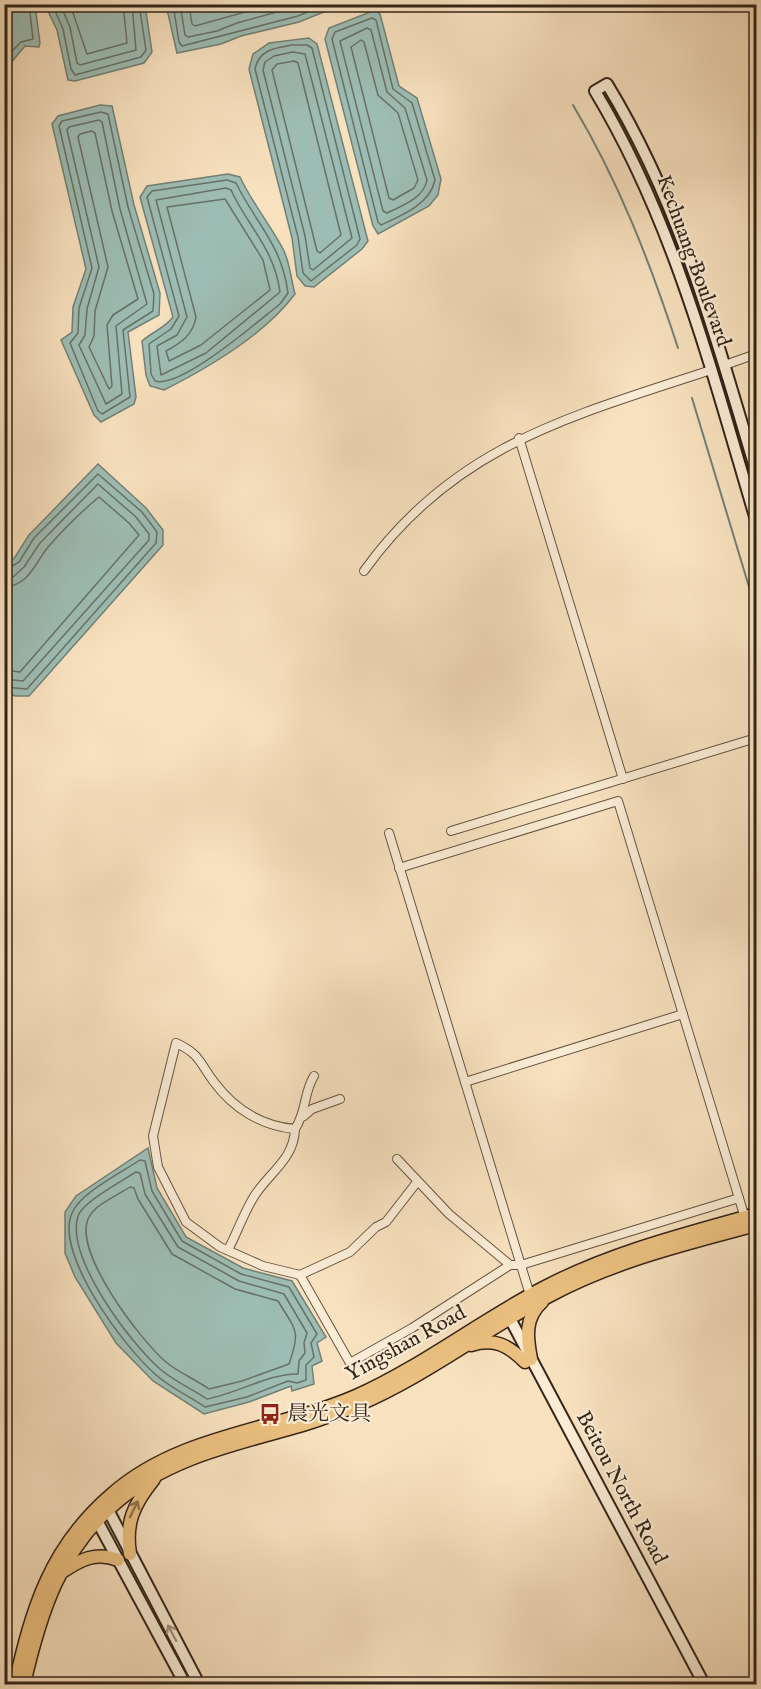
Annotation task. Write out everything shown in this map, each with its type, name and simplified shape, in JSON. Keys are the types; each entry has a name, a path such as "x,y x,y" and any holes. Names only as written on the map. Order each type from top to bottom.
{"main road":[{"name":"Kechuang Boulevard","path":"756,471 725,365 673,212 638,137 607,84 595,91 625,144 660,218 711,370 756,520"},
{"name":"Yingshan Road","path":"106,1506 161,1471 207,1452 348,1409 402,1384 459,1349 530,1295 624,1253 751,1216"},
{"name":"Yingshan Road","path":"15,1684 30,1617 39,1593 63,1548 135,1476 180,1452 315,1411 376,1386 504,1315 636,1258 756,1226"},
{"path":"528,1361 529,1322 538,1306 552,1294"},
{"name":"Beitou North Road","path":"504,1315 696,1684"},
{"path":"459,1349 481,1342 497,1342 528,1361"},
{"name":"Beitou North Road","path":"528,1361 704,1684"},
{"path":"130,1554 128,1529 130,1517 140,1497 161,1471"},
{"path":"106,1506 199,1684"},
{"name":"Yingshan Road","path":"24,1684 39,1620 58,1575 94,1516"},
{"path":"94,1516 185,1684"},
{"path":"58,1575 88,1557 104,1556 118,1560"}],"street":[{"path":"725,365 756,354"},
{"path":"363,571 396,530 433,494 483,458 519,438 711,370"},
{"path":"519,438 623,779"},
{"path":"451,831 756,738"},
{"path":"399,868 618,801 740,1198 751,1216"},
{"path":"388,833 530,1295"},
{"path":"465,1082 683,1014"},
{"path":"295,1129 264,1124 234,1103 215,1084 194,1052 177,1043 153,1136 158,1167 186,1222 228,1250 264,1266 300,1275 350,1252 376,1227 386,1222 417,1182"},
{"path":"304,1116 305,1090 314,1076"},
{"path":"228,1250 255,1195 276,1172 295,1144 295,1129 304,1116 312,1109 340,1099"},
{"path":"397,1159 464,1228 510,1265"},
{"path":"300,1275 350,1363 412,1328 510,1265 521,1265 740,1198"}],"water":[{"path":"5,4 35,5 40,43 39,47 25,46 9,65 5,66"},
{"path":"166,4 341,5 299,22 241,36 221,44 177,53"},
{"path":"45,5 145,5 152,52 144,63 75,81 68,80 57,30"},
{"path":"375,10 380,14 399,86 417,98 441,179 438,195 429,206 378,234 373,226 325,39 329,28"},
{"path":"309,38 317,44 368,241 362,249 314,287 305,286 297,276 292,238 249,69 253,54 269,43"},
{"path":"100,105 112,106 134,205 160,293 159,315 128,332 136,397 134,404 101,422 94,415 61,340 72,332 73,307 86,269 52,124 58,116"},
{"path":"228,174 240,177 278,240 287,260 295,294 268,323 217,361 164,390 150,386 146,375 142,341 173,317 140,197 147,186"},
{"path":"98,464 146,508 163,530 163,545 29,696 15,696 5,692 5,567 15,557 29,535"},
{"path":"148,1148 157,1188 186,1237 243,1268 292,1281 326,1337 317,1343 322,1361 312,1366 314,1384 292,1391 291,1386 249,1402 204,1414 153,1381 116,1343 75,1277 65,1253 65,1212 76,1196"}],"waterway":[{"path":"573,105 605,163 632,223 678,348"},
{"path":"692,398 756,610"}],"place":[{"name":"晨光文具","path":"270,1414"}]}
